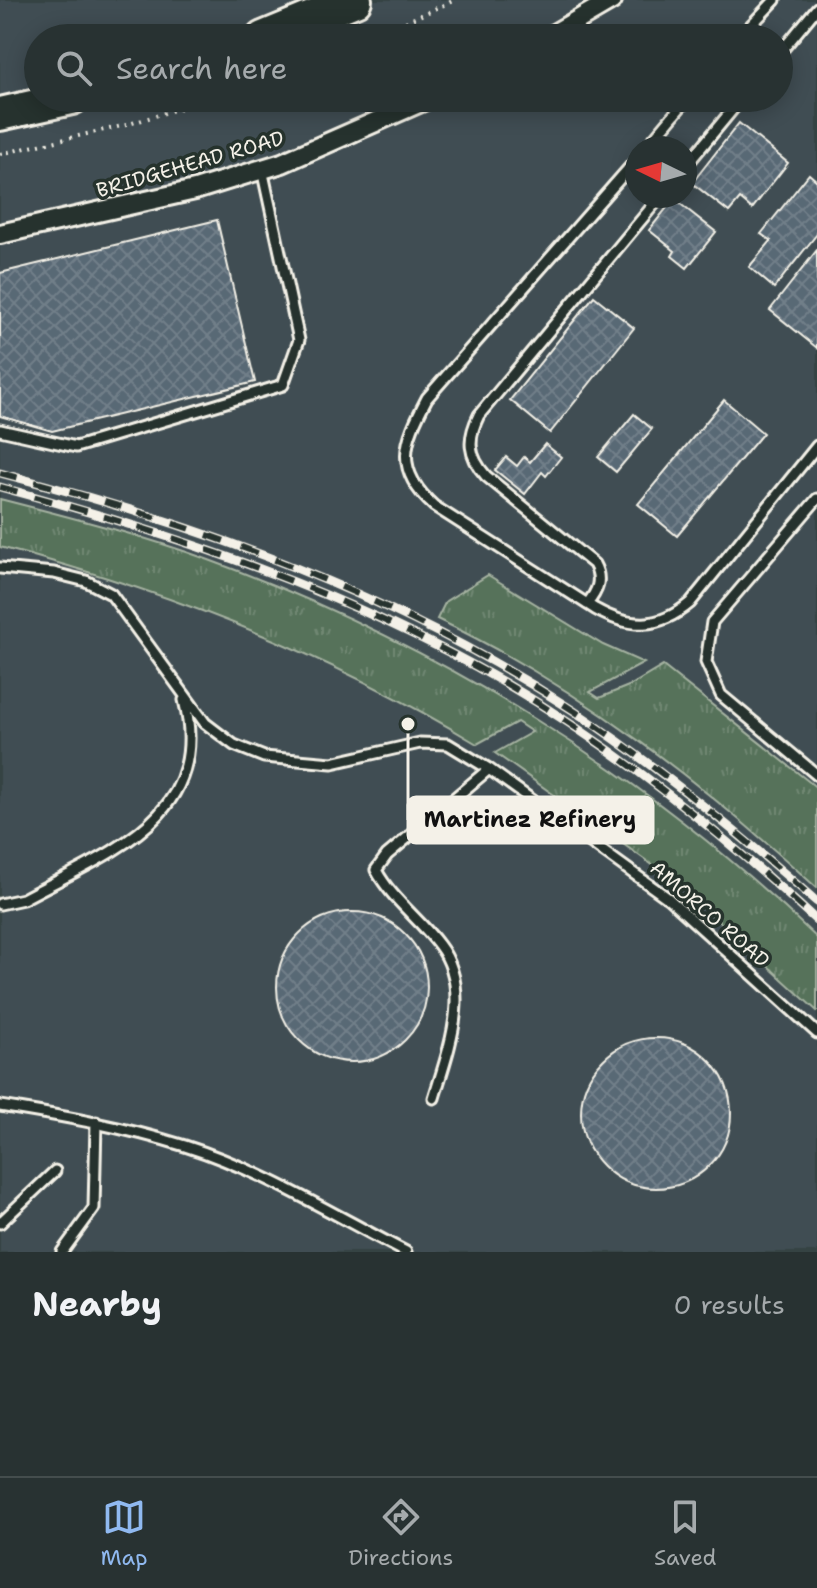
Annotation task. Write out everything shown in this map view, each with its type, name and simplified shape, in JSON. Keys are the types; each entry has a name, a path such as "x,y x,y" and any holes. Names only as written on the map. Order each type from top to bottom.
{"highway":[{"path":"297,24 355,0"},
{"path":"0,114 24,109"}],"street":[{"path":"571,24 612,0"},
{"name":"BRIDGEHEAD ROAD","path":"0,234 167,197 262,169 367,129 402,112"}],"lane":[{"path":"752,24 775,0"},
{"path":"793,37 817,8"},
{"path":"656,136 676,112"},
{"path":"697,152 730,112"},
{"path":"0,430 76,447 283,385 299,340 262,169"},
{"path":"625,173 427,398 410,431 405,452 409,475 418,492 434,506 587,604 615,620 632,625 662,621 690,603 817,446"},
{"path":"587,604 598,589 598,572 594,564 486,476 476,465 470,441 479,415 651,208"},
{"path":"817,499 712,622 706,662 721,695 817,775"},
{"path":"0,568 54,573 86,581 111,594 183,697 190,726 190,755 183,781 154,823 23,899 0,904"},
{"name":"AMORCO ROAD","path":"183,697 205,723 234,745 264,757 332,763 420,743 448,744 489,769 669,899 817,1033"},
{"path":"434,1098 453,1033 456,985 441,946 387,890 376,870 387,855 489,769"},
{"path":"0,1106 96,1122 202,1153 277,1185 389,1248 406,1252"},
{"path":"62,1252 94,1208 96,1122"},
{"path":"0,1223 55,1171"}],"path":[{"path":"401,24 455,0"},
{"path":"0,154 126,125 168,112"}],"shaded area":[{"path":"0,0 817,0 817,1252 0,1252"}],"green space":[{"path":"0,499 158,542 293,593 455,672 532,718 608,767 680,820 750,877 817,938 817,1011 675,881 495,753 532,732 517,722 477,744 363,681 246,628 125,584 0,547"},
{"path":"488,575 603,645 644,663 590,692 599,698 631,685 663,666 817,788 817,888 684,775 589,706 540,674 437,619 446,601"}],"building":[{"path":"739,123 788,163 752,209 740,199 729,212 697,187 697,177"},
{"path":"809,174 817,181 817,234 774,288 749,267 771,241 761,234"},
{"path":"667,208 685,208 716,232 687,268 672,256 675,251 649,230"},
{"path":"217,220 255,382 52,431 0,416 0,273"},
{"path":"817,250 817,348 770,310"},
{"path":"594,296 634,328 550,433 510,400"},
{"path":"724,400 763,433 677,536 638,504"},
{"path":"634,414 652,429 616,472 598,457"},
{"path":"545,444 561,457 546,476 542,472 525,494 495,470 506,457 517,466 524,457 530,462"},
{"path":"352,912 381,917 405,934 422,958 427,987 422,1016 405,1040 381,1057 352,1062 323,1057 299,1040 282,1016 277,987 282,958 299,934 323,917"},
{"path":"656,1038 685,1044 709,1060 725,1084 731,1113 725,1142 709,1166 685,1182 656,1188 627,1182 603,1166 587,1142 581,1113 587,1084 603,1060 627,1044"}],"railway":[{"path":"0,473 75,493 224,541 297,568 438,633 574,711 637,755 699,802 817,902"},
{"path":"0,487 130,525 259,568 322,593 445,650 547,709 628,764 706,824 817,921"}],"place":[{"name":"Martinez Refinery","path":"408,724"}]}
